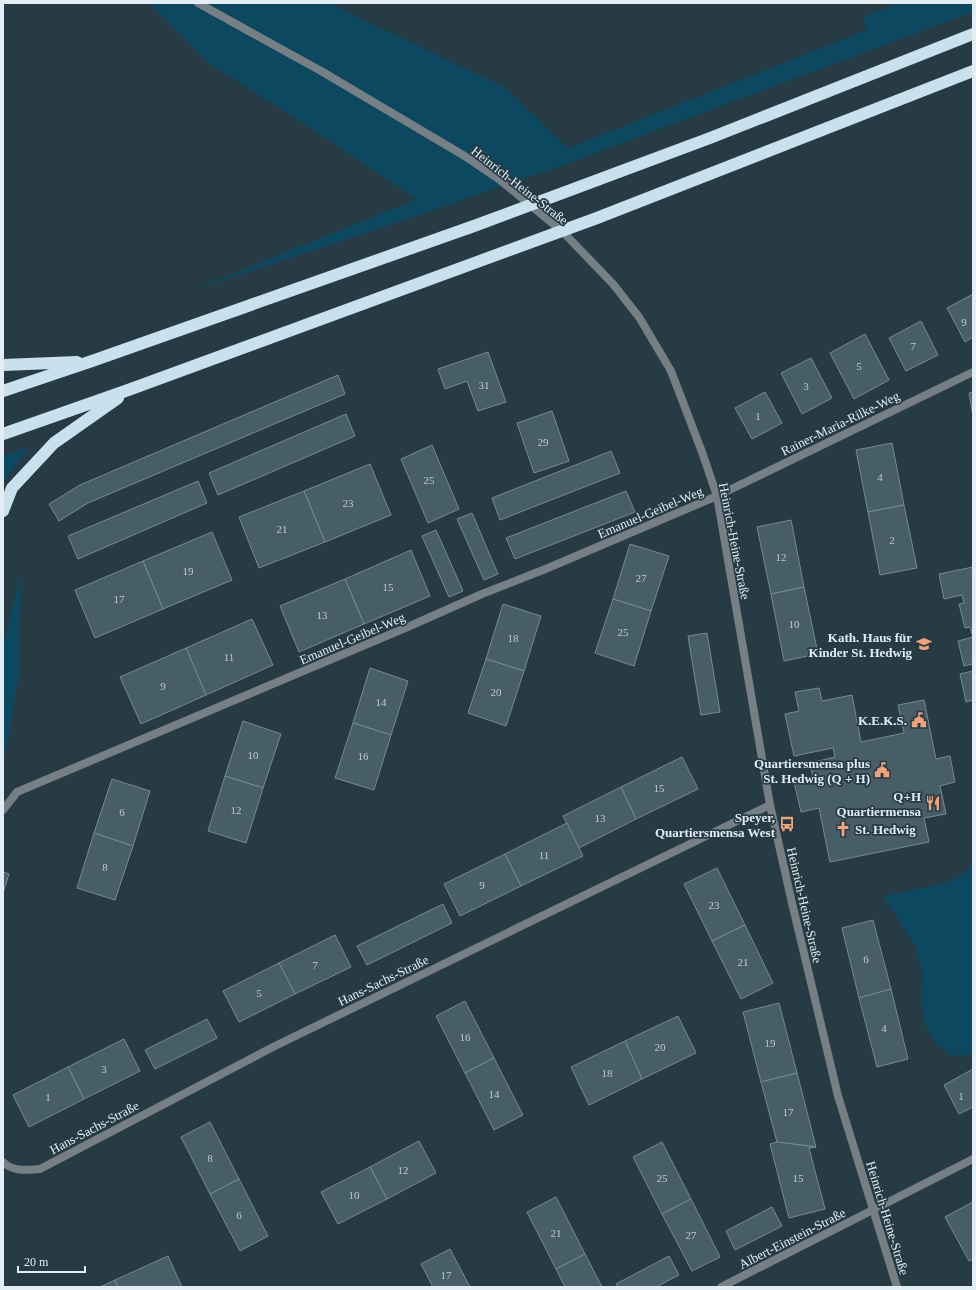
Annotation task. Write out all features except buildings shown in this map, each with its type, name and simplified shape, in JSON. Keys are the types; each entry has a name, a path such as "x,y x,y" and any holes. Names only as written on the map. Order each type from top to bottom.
{"highway":[{"path":"3,391 92,361 495,218 710,138 973,34"},
{"path":"3,434 132,389 597,218 973,71"},
{"path":"3,365 92,361"},
{"path":"3,511 12,488 54,444 132,389"}],"street":[{"name":"Heinrich-Heine-Straße","path":"198,3 321,71 463,155 500,180 564,233 613,284 639,317 671,371 717,496 770,805 838,1096 897,1287"},
{"name":"Rainer-Maria-Rilke-Weg","path":"717,496 973,372"},
{"name":"Emanuel-Geibel-Weg","path":"3,810 17,792 410,626 482,594 548,568 717,496"},
{"name":"Hans-Sachs-Straße","path":"5,1164 22,1170 40,1169 273,1047 770,805"},
{"name":"Albert-Einstein-Straße","path":"721,1287 973,1159"}],"shaded area":[{"path":"150,3 329,3 504,87 568,148 867,30 862,17 900,3 973,3 973,12 558,167 188,292 417,199 314,130 207,62"},
{"path":"29,447 3,483 3,456"},
{"path":"21,572 19,672 6,752 3,758 3,647"},
{"path":"973,863 973,1054 951,1056 934,1041 926,1027 921,1002 922,972 916,947 883,896 946,883 964,873"}],"place":[{"name":"Kath. Haus für Kinder St. Hedwig","path":"924,644"},
{"name":"K.E.K.S.","path":"919,720"},
{"name":"Quartiersmensa plus St. Hedwig (Q + H)","path":"882,770"},
{"name":"Q+H Quartiermensa","path":"933,803"},
{"name":"Speyer, Quartiersmensa West","path":"787,824"},
{"name":"St. Hedwig","path":"843,829"}]}
